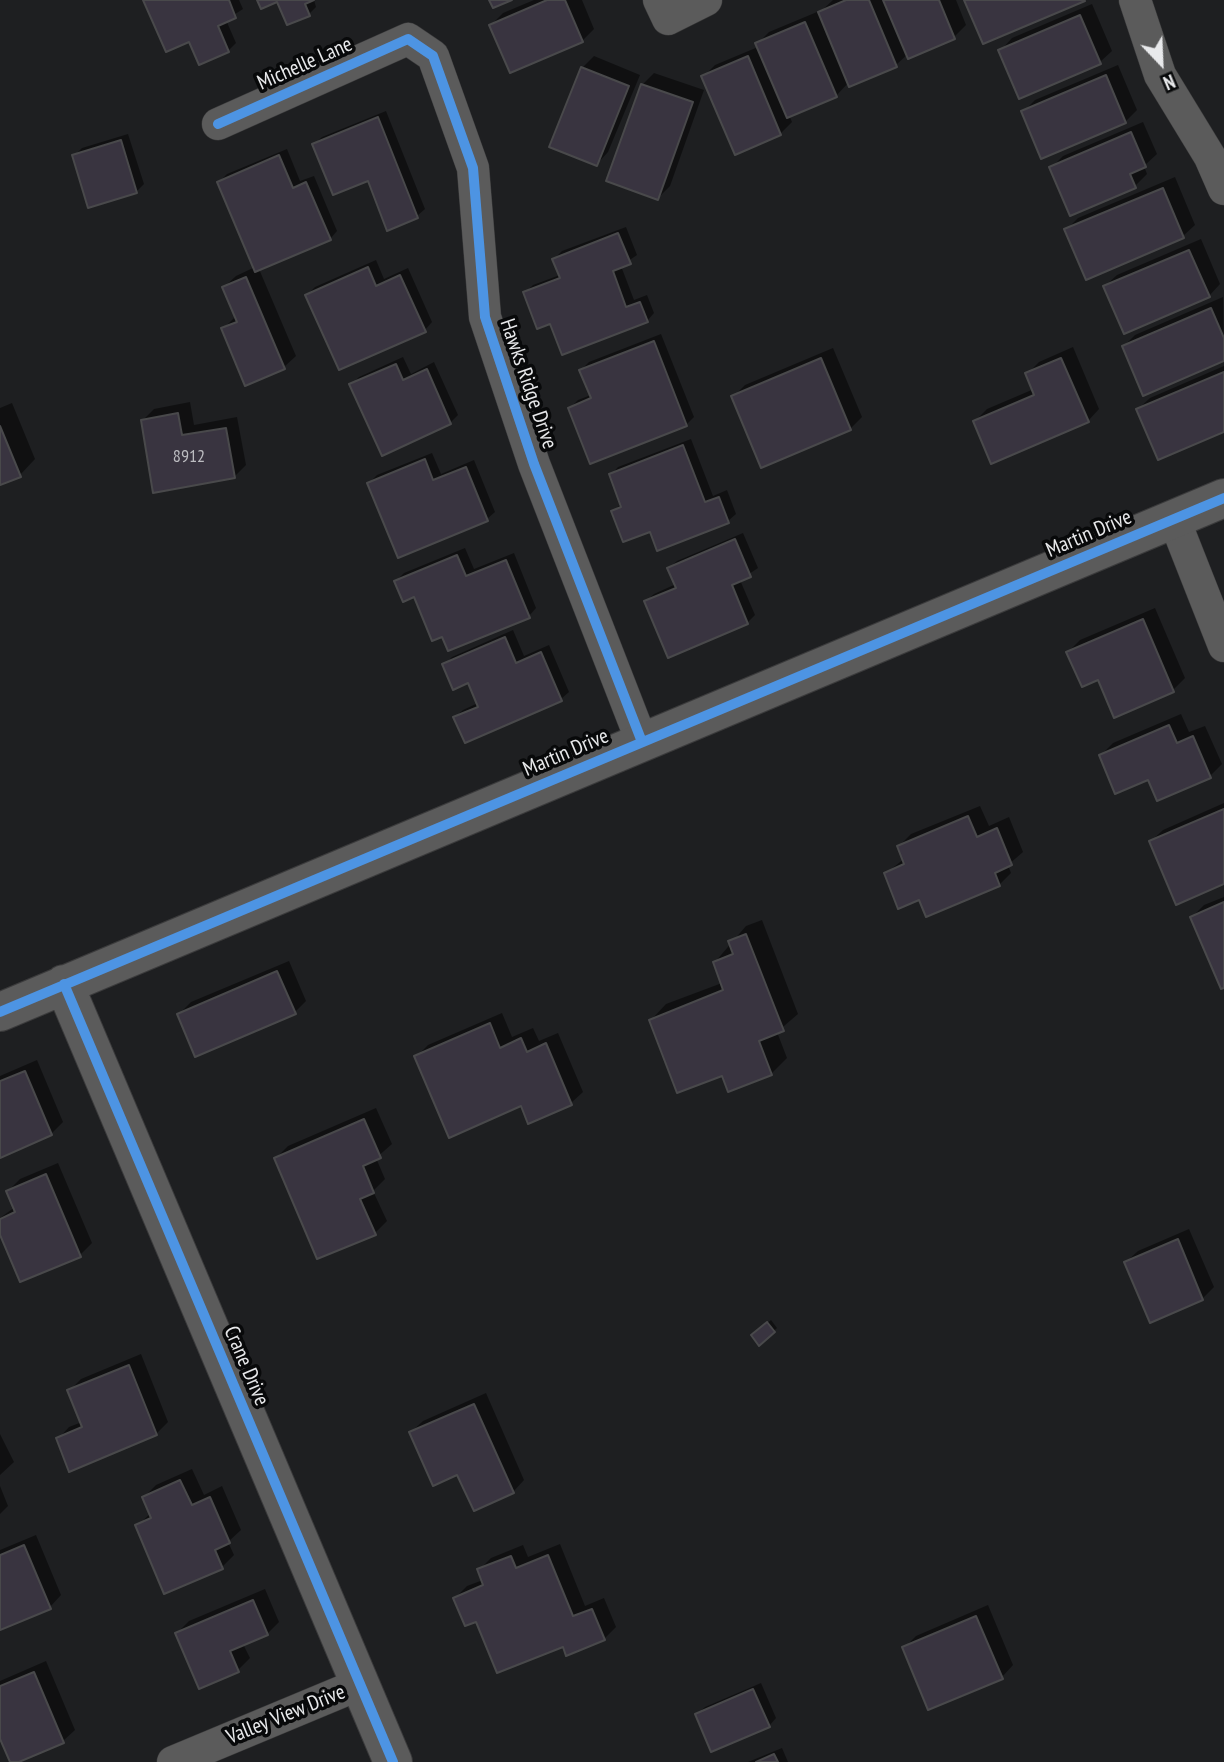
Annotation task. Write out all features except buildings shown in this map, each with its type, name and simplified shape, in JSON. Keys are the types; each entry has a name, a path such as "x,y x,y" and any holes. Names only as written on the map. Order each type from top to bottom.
{"street":[{"path":"659,0 668,19 706,0"},
{"path":"1135,0 1160,75 1210,158 1224,189"},
{"name":"Michelle Lane","path":"218,124 408,40"},
{"name":"Hawks Ridge Drive","path":"408,40 433,56 472,168 485,317 534,464 642,742"},
{"name":"Martin Drive","path":"0,1012 1224,498"},
{"path":"1174,519 1224,646"},
{"name":"Crane Drive","path":"64,984 393,1762"},
{"name":"Valley View Drive","path":"173,1762 360,1684"}],"cycle path":[{"path":"218,124 408,39 433,56 473,168 485,317 534,464 642,742"},
{"path":"0,1012 1224,498"},
{"path":"64,984 393,1762"}]}
